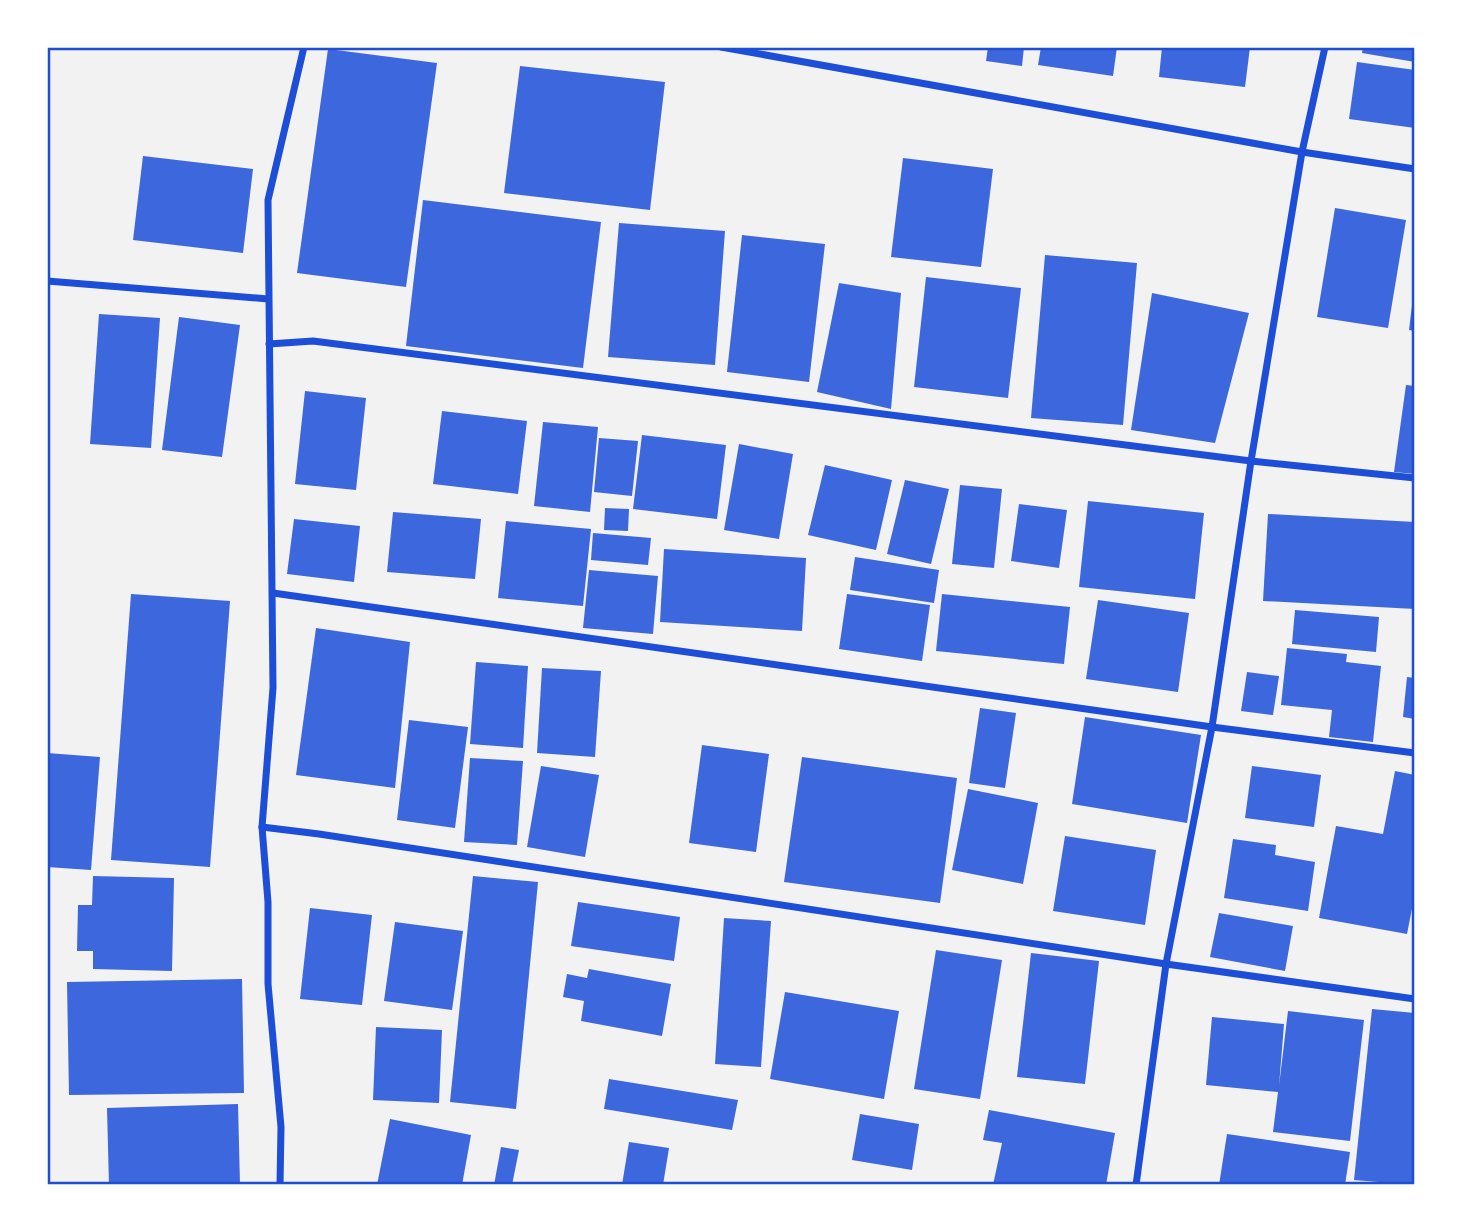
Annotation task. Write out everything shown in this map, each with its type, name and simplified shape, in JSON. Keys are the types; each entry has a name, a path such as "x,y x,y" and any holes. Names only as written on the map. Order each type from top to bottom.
{"street":[{"path":"280,1185 281,1127 268,984 268,902 262,827 273,688 268,201 304,47"},
{"path":"721,47 1302,152 1415,169"},
{"path":"1136,1185 1166,964 1212,727 1251,461 1302,152 1325,47"},
{"path":"47,281 268,299"},
{"path":"269,344 313,341 1251,461 1415,478"},
{"path":"273,593 1212,727 1415,753"},
{"path":"262,827 1166,964 1415,999"}],"building":[{"path":"988,47 1024,47 1022,66 986,61"},
{"path":"1041,47 1117,47 1113,76 1038,65"},
{"path":"1162,47 1250,47 1245,87 1159,77"},
{"path":"1363,47 1415,47 1415,62 1362,53"},
{"path":"328,49 437,63 406,287 297,273"},
{"path":"1357,62 1415,70 1415,128 1349,119"},
{"path":"520,66 665,82 650,210 504,193"},
{"path":"143,156 253,169 243,253 133,240"},
{"path":"903,158 993,169 981,267 891,257"},
{"path":"423,200 601,222 583,368 406,346"},
{"path":"1335,208 1406,220 1388,328 1317,317"},
{"path":"619,223 725,231 715,365 608,357"},
{"path":"742,235 825,244 809,382 727,372"},
{"path":"1045,255 1137,263 1123,425 1031,418"},
{"path":"926,277 1021,288 1008,398 914,387"},
{"path":"839,283 901,293 891,409 817,392"},
{"path":"1152,293 1249,313 1215,443 1131,430"},
{"path":"1415,297 1415,331 1409,330"},
{"path":"99,314 160,318 151,448 90,444"},
{"path":"179,317 240,325 222,457 162,450"},
{"path":"1406,385 1415,386 1415,474 1394,472"},
{"path":"305,391 366,398 356,490 295,484"},
{"path":"442,411 527,421 518,494 433,484"},
{"path":"543,422 598,427 590,512 534,506"},
{"path":"642,435 726,445 717,519 633,509"},
{"path":"599,438 638,441 632,496 594,492"},
{"path":"739,444 793,454 779,539 724,530"},
{"path":"825,465 892,480 876,550 808,535"},
{"path":"905,480 949,489 931,564 887,554"},
{"path":"960,485 1002,489 994,568 952,564"},
{"path":"1088,501 1204,513 1195,599 1079,587"},
{"path":"1019,504 1067,510 1059,568 1011,561"},
{"path":"605,508 629,509 628,531 604,530"},
{"path":"393,512 481,519 475,579 387,572"},
{"path":"1268,514 1415,522 1415,609 1263,601"},
{"path":"294,519 360,526 354,582 287,574"},
{"path":"506,521 591,529 583,606 498,598"},
{"path":"593,533 651,538 648,565 591,560"},
{"path":"664,549 806,558 802,631 660,622"},
{"path":"855,557 939,570 934,603 850,590"},
{"path":"589,570 658,576 653,634 583,628"},
{"path":"131,594 230,601 210,867 111,860"},
{"path":"847,594 930,605 922,661 839,649"},
{"path":"942,594 1070,607 1064,664 936,651"},
{"path":"1098,600 1189,613 1178,692 1086,679"},
{"path":"1295,610 1379,617 1376,652 1292,644"},
{"path":"316,628 410,642 395,788 296,775"},
{"path":"1287,648 1347,654 1346,662 1381,666 1373,742 1329,737 1332,710 1281,705"},
{"path":"476,662 528,666 523,748 470,744"},
{"path":"542,668 601,671 595,757 537,753"},
{"path":"1247,672 1279,676 1273,715 1241,711"},
{"path":"1407,677 1415,678 1415,719 1403,717"},
{"path":"980,708 1016,713 1005,788 969,783"},
{"path":"1085,717 1201,735 1187,823 1072,804"},
{"path":"409,720 468,727 455,828 397,820"},
{"path":"702,745 769,754 756,852 689,843"},
{"path":"47,753 100,757 91,870 47,867"},
{"path":"802,757 957,778 940,903 784,882"},
{"path":"470,758 523,761 517,845 464,842"},
{"path":"541,766 599,775 585,857 527,847"},
{"path":"1252,766 1321,775 1314,827 1245,818"},
{"path":"1395,771 1415,775 1415,893 1407,934 1319,918 1336,826 1383,834"},
{"path":"968,789 1038,803 1023,884 952,870"},
{"path":"1065,836 1156,850 1145,925 1053,911"},
{"path":"1233,839 1276,845 1275,855 1315,862 1308,911 1224,898"},
{"path":"93,876 174,878 172,971 93,969 93,951 77,951 78,905 92,905"},
{"path":"473,876 538,882 516,1109 450,1102"},
{"path":"578,902 680,917 674,961 571,946"},
{"path":"310,908 372,915 362,1005 300,999"},
{"path":"1219,913 1293,926 1285,971 1210,957"},
{"path":"724,918 771,921 761,1067 715,1064"},
{"path":"395,922 463,931 452,1010 384,1001"},
{"path":"936,950 1002,960 980,1099 914,1089"},
{"path":"1031,953 1099,961 1085,1084 1017,1077"},
{"path":"589,969 671,984 662,1036 581,1021 584,1001 563,997 567,974 587,978"},
{"path":"242,979 244,1093 69,1095 67,982"},
{"path":"785,992 899,1011 884,1099 770,1079"},
{"path":"1372,1009 1415,1013 1415,1185 1354,1180"},
{"path":"1288,1011 1364,1020 1350,1141 1273,1132 1278,1092 1206,1085 1212,1017 1284,1024 1279,1086"},
{"path":"376,1027 442,1030 439,1103 373,1100"},
{"path":"609,1079 738,1100 732,1130 604,1109"},
{"path":"238,1104 240,1185 109,1185 107,1108"},
{"path":"989,1110 1115,1133 1106,1185 993,1185 1002,1143 983,1140"},
{"path":"860,1114 919,1124 912,1170 852,1160"},
{"path":"390,1119 471,1135 462,1185 377,1185"},
{"path":"1227,1134 1350,1152 1345,1185 1219,1185"},
{"path":"629,1142 669,1148 663,1185 622,1185"},
{"path":"501,1147 519,1150 512,1185 494,1185"}]}
